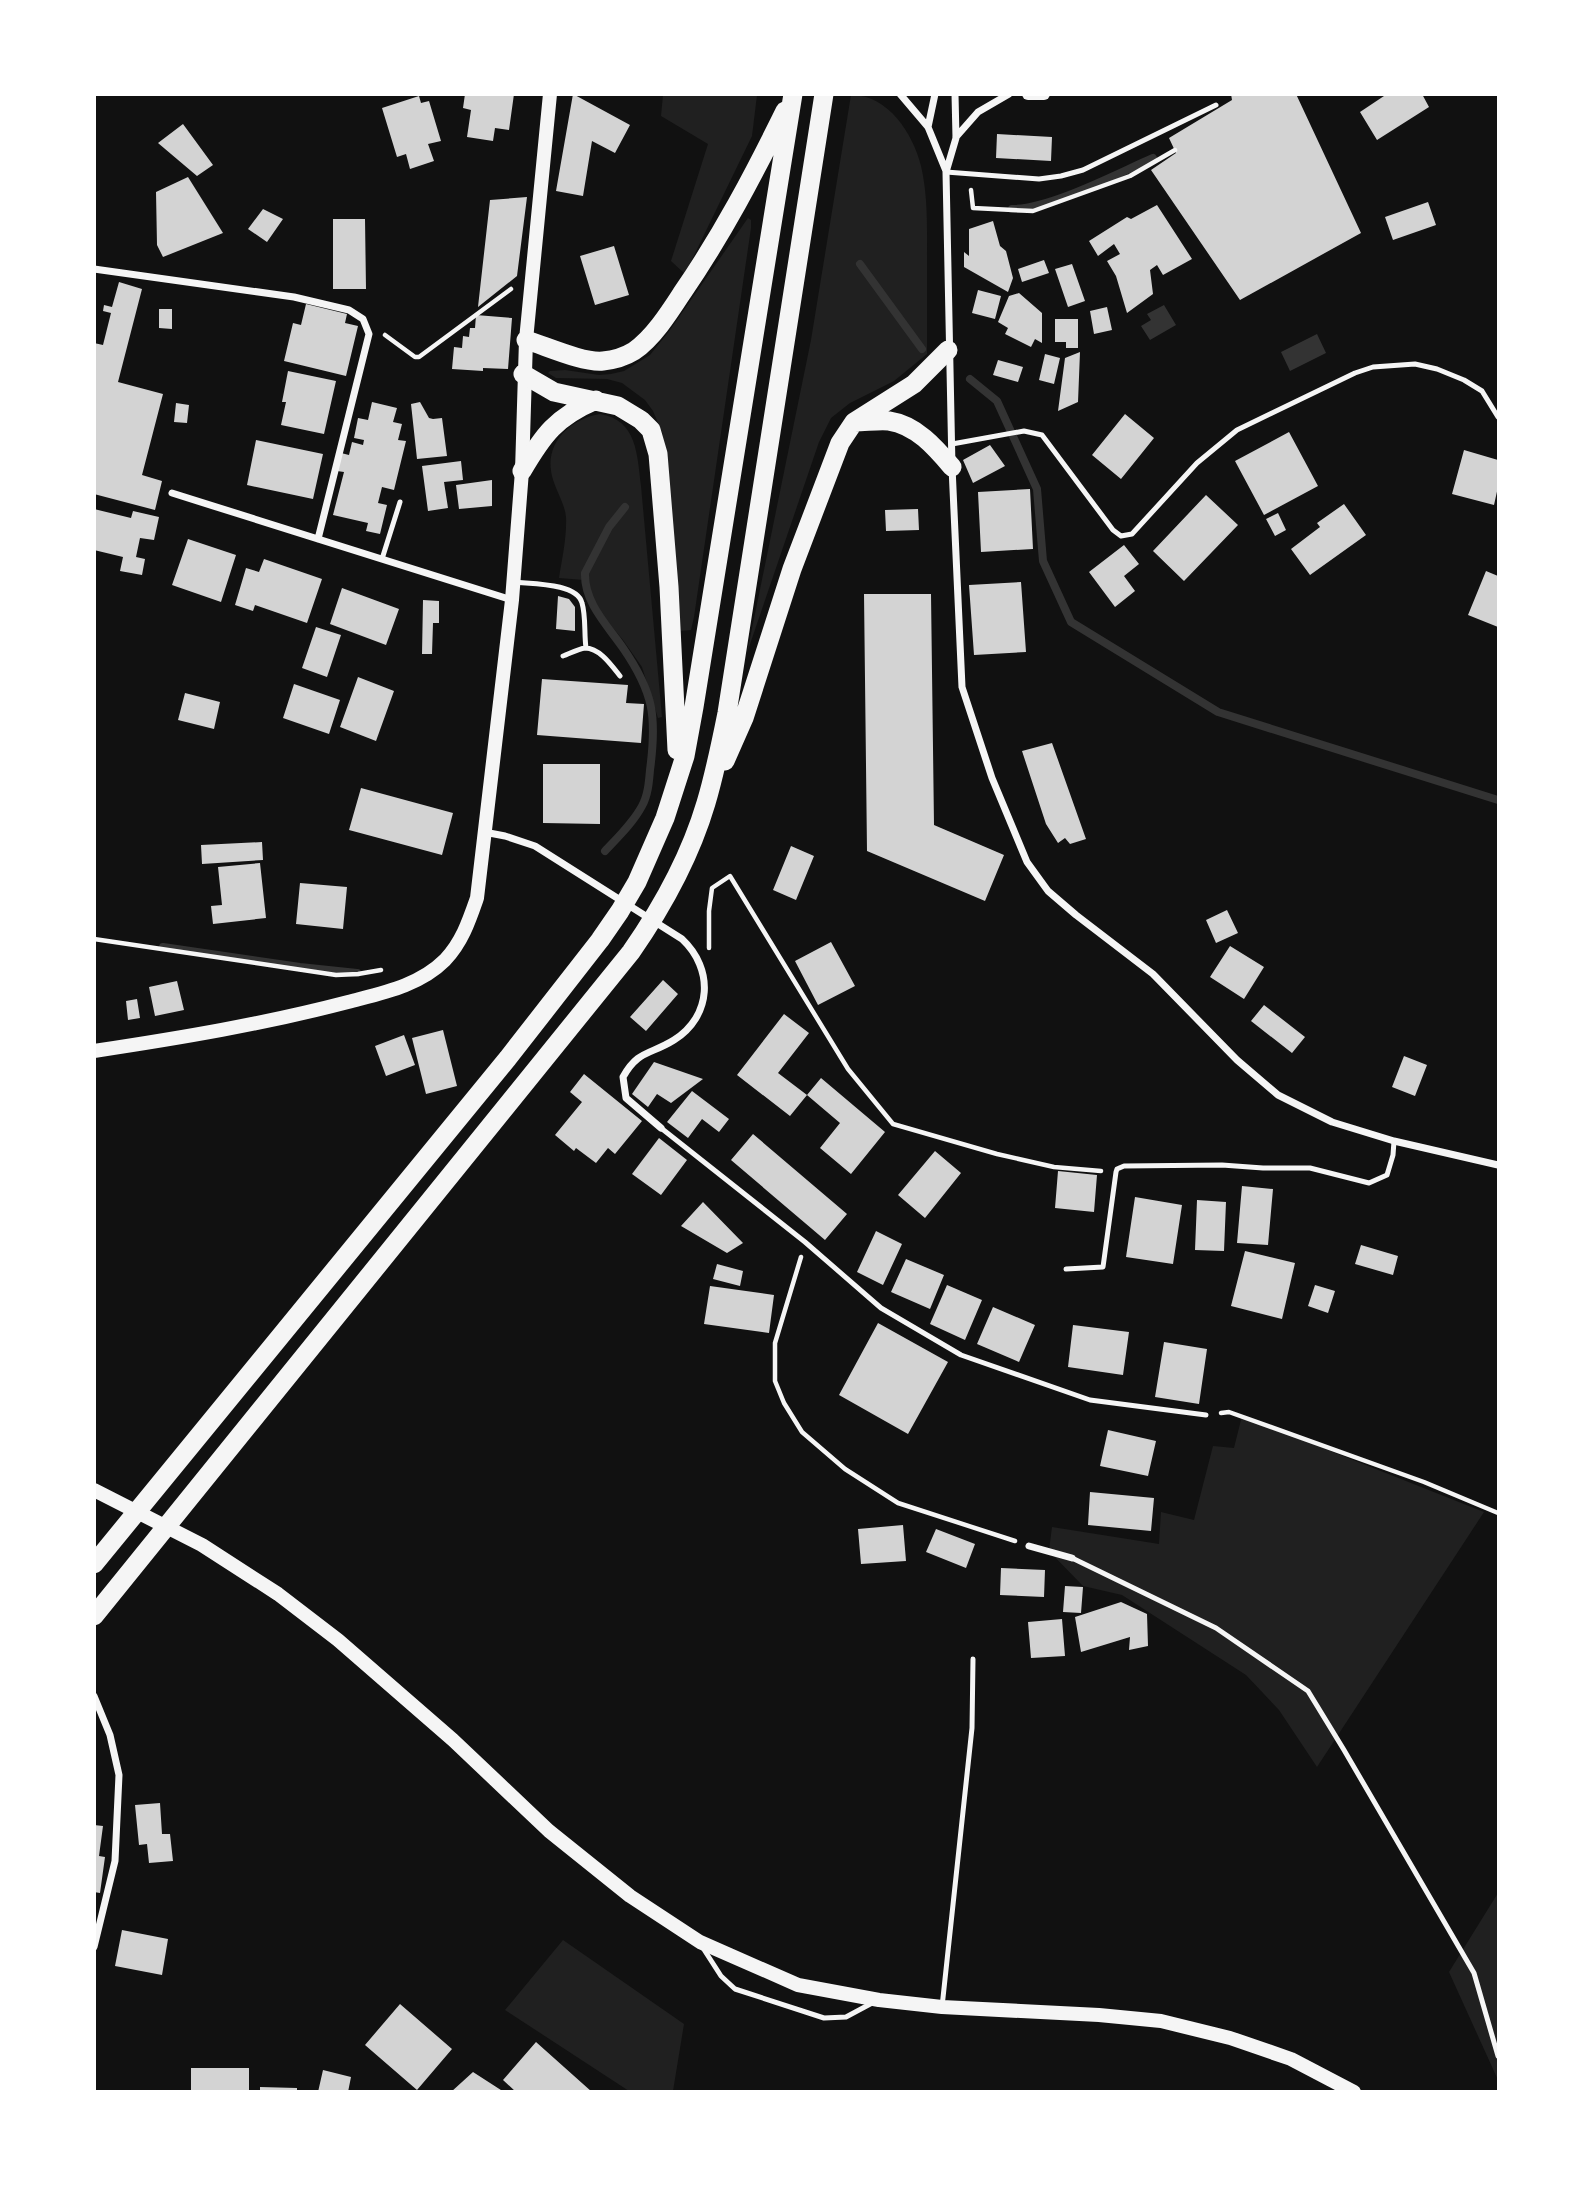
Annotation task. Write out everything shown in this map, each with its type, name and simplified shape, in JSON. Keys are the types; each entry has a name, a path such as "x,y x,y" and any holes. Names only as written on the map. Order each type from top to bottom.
{"highway":[{"path":"526,340 572,355 602,361 633,351 645,341 673,307 709,253 748,186 793,94"},
{"path":"94,1564 508,1058 620,911 638,882 653,850 685,756 716,583 793,94"},
{"path":"706,803 729,699 823,98"},
{"path":"94,1616 631,952 681,867 744,718 792,569 840,443 854,422 915,384 948,350"},
{"path":"523,374 554,391 618,406 641,420 651,430 658,454 669,587 678,741 674,793"},
{"path":"522,471 538,443 554,425 573,410 596,400"},
{"path":"854,422 891,421 918,432 952,467"}],"main road":[{"path":"94,1051 230,1029 305,1013 394,989 415,981 444,961 467,928 477,898 512,600 522,471 523,374 550,94"},
{"path":"94,1490 202,1545 278,1594 338,1640 453,1740 549,1831 630,1896 700,1942 798,1985 879,2000 942,2007 1161,2021 1230,2038 1291,2059 1354,2091"}],"street":[{"path":"900,94 928,127 946,172"},
{"path":"928,127 935,94"},
{"path":"955,94 956,138 946,172 948,350 962,687 992,778 1027,862 1048,891 1153,974 1237,1060 1278,1095 1332,1122 1394,1141 1499,1165"},
{"path":"956,138 978,112 1009,94"},
{"path":"1028,94 1044,94"},
{"path":"94,270 294,297 349,310 363,318 369,334 318,539"},
{"path":"172,493 512,600"},
{"path":"483,832 535,846 682,939 698,957 704,971 706,989 701,1007 684,1032 635,1059 623,1077 626,1097 660,1128"},
{"path":"1029,1546 1072,1558"},
{"path":"94,1696 110,1735 119,1775 115,1861 94,1947"}],"lane":[{"path":"946,172 1039,179 1061,176 1083,170 1216,105"},
{"path":"952,444 1024,432 1042,435 1113,530 1121,536 1132,534 1197,463 1237,430 1355,373 1373,367 1415,364 1464,380 1482,391 1499,417"},
{"path":"382,559 400,502"},
{"path":"513,582 559,587 575,592 583,604 586,648"},
{"path":"563,656 586,648 598,653 620,676"},
{"path":"660,1128 805,1242 881,1308 961,1355 1090,1400 1206,1416"},
{"path":"1066,1269 1103,1267 1116,1172 1124,1166 1222,1164 1263,1168 1310,1168 1369,1183 1387,1175 1394,1141"},
{"path":"1072,1558 1216,1628 1308,1691 1474,1973 1499,2056"},
{"path":"942,2007 972,1728 973,1659"},
{"path":"700,1942 721,1976 735,1989 824,2018 846,2017 879,2000"}],"path":[{"path":"967,190 972,190 973,208 1033,211 1130,176 1175,150"},
{"path":"387,336 417,358 531,273"},
{"path":"709,950 712,888 730,876 849,1069 892,1124 1054,1167 1116,1172"},
{"path":"94,939 336,975 387,969"},
{"path":"803,1248 775,1343 775,1381 784,1403 802,1432 845,1469 898,1503 1029,1546"},
{"path":"1206,1416 1229,1412 1424,1482 1499,1513"}],"shaded area":[{"path":"663,95 757,95 752,136 685,274 671,261 708,144 661,116"},
{"path":"851,95 864,96 887,108 905,129 921,166 927,212 927,354 894,381 850,403 831,418 819,442 747,653 811,340"},
{"path":"748,218 751,220 751,228 694,617 691,630 680,631 668,464 662,432 653,411 645,400 622,383 607,379 556,378 548,373 565,370 611,374 624,371 650,355"},
{"path":"1164,305 1176,325 1150,340 1141,326 1151,320 1147,314"},
{"path":"1317,334 1326,353 1290,371 1281,352"},
{"path":"600,414 621,423 633,440 636,451 662,717 658,718 642,667 599,611 584,580 559,578 566,517 552,476 552,453 556,443 570,427"},
{"path":"1242,1416 1484,1512 1317,1767 1279,1710 1246,1675 1122,1595 1083,1586 1049,1551 1052,1527 1159,1544 1161,1512 1194,1520 1213,1446 1234,1448"},
{"path":"1498,1893 1498,2080 1449,1972"},
{"path":"563,1940 684,2024 673,2091 629,2091 505,2010"}],"building":[{"path":"465,94 514,94 509,130 495,128 493,141 467,137 471,110 463,108"},
{"path":"573,94 630,125 615,153 592,141 583,196 556,191"},
{"path":"1231,94 1296,94 1361,233 1240,300 1151,170 1176,153 1169,138 1232,100"},
{"path":"1387,94 1422,94 1429,107 1377,140 1360,112"},
{"path":"419,96 421,103 429,101 441,141 428,144 434,161 410,169 406,154 397,157 382,108"},
{"path":"183,124 213,165 197,176 158,143"},
{"path":"997,134 1052,137 1051,161 996,158"},
{"path":"188,177 223,233 163,257 157,245 156,192"},
{"path":"527,197 517,276 478,307 490,200"},
{"path":"1428,202 1436,225 1393,240 1385,217"},
{"path":"1157,205 1192,259 1163,275 1157,265 1150,270 1153,294 1127,313 1116,276 1107,261 1120,254 1114,244 1098,256 1089,241 1127,217 1131,219"},
{"path":"263,209 283,219 267,242 248,229"},
{"path":"333,219 365,219 366,289 333,289"},
{"path":"993,221 1000,246 1006,251 1013,278 1008,292 964,267 964,252 969,256 969,229"},
{"path":"614,246 629,295 595,305 580,256"},
{"path":"1044,260 1049,273 1022,282 1018,269"},
{"path":"1072,264 1085,301 1068,307 1055,269"},
{"path":"119,282 142,289 118,382 163,394 142,475 162,481 155,510 94,494 94,343 103,345 111,313 103,311 104,305 112,307"},
{"path":"978,290 1001,296 995,319 972,313"},
{"path":"1019,293 1042,313 1042,343 1035,339 1031,347 1005,334 1008,328 998,322 1009,296"},
{"path":"306,304 347,314 345,323 358,326 346,376 284,361 293,323 301,325"},
{"path":"1107,307 1112,330 1094,334 1090,311"},
{"path":"159,309 172,309 172,329 159,328"},
{"path":"476,315 512,318 508,369 452,369 454,347 462,348 463,336 469,337 470,328 475,328"},
{"path":"1055,319 1078,319 1078,348 1066,348 1066,342 1055,342"},
{"path":"1080,352 1078,402 1058,411 1065,358"},
{"path":"1045,354 1060,358 1054,384 1039,380"},
{"path":"998,360 1023,367 1018,382 993,375"},
{"path":"288,371 336,381 324,434 281,425"},
{"path":"372,402 397,408 393,422 402,424 398,440 406,441 394,490 382,487 378,503 387,505 380,534 366,531 368,523 333,515 344,472 337,471 341,453 349,455 352,442 363,445 364,440 354,438 358,418 368,420"},
{"path":"420,402 429,418 442,418 447,456 417,459 411,404"},
{"path":"176,403 189,405 187,423 174,422"},
{"path":"1125,414 1154,438 1121,479 1092,455"},
{"path":"1289,432 1318,486 1264,515 1235,461"},
{"path":"256,440 323,454 313,499 247,485"},
{"path":"990,445 1005,466 973,483 963,460"},
{"path":"1464,450 1498,460 1498,487 1494,505 1452,494"},
{"path":"461,461 463,480 444,482 448,508 428,511 422,466"},
{"path":"492,480 492,506 459,509 456,485"},
{"path":"1030,489 1033,549 981,552 978,492"},
{"path":"1206,495 1238,525 1184,581 1153,551"},
{"path":"1344,504 1366,535 1310,575 1291,549 1320,527 1317,523"},
{"path":"94,509 131,518 133,511 159,517 154,540 140,538 136,557 145,559 142,575 120,571 123,557 94,550"},
{"path":"918,509 919,530 886,531 885,510"},
{"path":"1278,513 1286,530 1275,536 1266,519"},
{"path":"188,539 236,555 221,602 172,585"},
{"path":"1124,545 1139,564 1124,576 1135,591 1115,607 1089,572"},
{"path":"264,559 322,579 307,623 255,605 253,611 235,605 246,568 259,572"},
{"path":"1486,571 1498,576 1498,627 1468,615"},
{"path":"1021,582 1026,652 974,655 969,585"},
{"path":"342,588 399,609 386,645 330,624"},
{"path":"864,594 931,594 934,825 1004,855 985,901 867,851"},
{"path":"558,596 569,599 575,607 575,631 556,629"},
{"path":"423,600 439,601 439,623 433,623 432,654 422,654"},
{"path":"316,627 341,635 327,677 302,668"},
{"path":"358,677 394,691 376,741 340,727"},
{"path":"542,679 628,685 626,703 644,704 641,743 537,735"},
{"path":"294,684 340,700 329,734 283,718"},
{"path":"185,693 220,702 214,729 178,720"},
{"path":"1052,743 1086,839 1070,844 1065,838 1058,843 1046,824 1022,751"},
{"path":"543,764 600,764 600,824 543,823"},
{"path":"361,788 453,813 442,855 349,830"},
{"path":"262,842 263,860 202,864 201,845"},
{"path":"791,846 814,856 796,900 773,890"},
{"path":"260,863 266,918 213,924 211,906 222,905 218,867"},
{"path":"300,883 347,887 343,929 296,924"},
{"path":"1227,910 1238,933 1216,943 1206,920"},
{"path":"831,942 855,986 818,1005 795,961"},
{"path":"1230,946 1264,967 1244,999 1210,977"},
{"path":"663,980 678,994 646,1031 630,1017"},
{"path":"177,981 184,1010 155,1016 149,987"},
{"path":"137,999 140,1018 128,1020 126,1001"},
{"path":"1264,1005 1305,1037 1292,1053 1251,1021"},
{"path":"784,1014 809,1033 778,1073 807,1095 790,1116 737,1075"},
{"path":"443,1030 457,1086 426,1094 412,1038"},
{"path":"404,1035 415,1065 386,1076 375,1046"},
{"path":"1404,1056 1427,1065 1415,1096 1392,1087"},
{"path":"654,1062 703,1079 671,1103 657,1094 648,1107 632,1094"},
{"path":"584,1074 642,1121 615,1154 608,1148 596,1163 576,1148 574,1151 555,1135 582,1102 570,1092"},
{"path":"821,1078 885,1132 851,1174 820,1148 840,1123 807,1095"},
{"path":"692,1091 729,1119 719,1132 702,1119 688,1138 667,1122"},
{"path":"753,1134 847,1214 825,1240 731,1160"},
{"path":"659,1138 687,1160 661,1195 632,1174"},
{"path":"935,1151 961,1173 925,1218 898,1195"},
{"path":"1058,1171 1097,1175 1094,1212 1055,1208"},
{"path":"1242,1186 1273,1189 1268,1245 1237,1243"},
{"path":"1135,1197 1182,1205 1173,1264 1126,1257"},
{"path":"1197,1200 1226,1202 1224,1251 1195,1250"},
{"path":"703,1202 743,1243 727,1253 681,1226"},
{"path":"876,1231 902,1244 883,1285 857,1272"},
{"path":"1361,1245 1398,1256 1393,1275 1355,1264"},
{"path":"1245,1251 1295,1263 1282,1319 1231,1306"},
{"path":"906,1259 944,1275 930,1309 891,1292"},
{"path":"717,1264 743,1271 740,1286 713,1279"},
{"path":"947,1285 982,1300 965,1340 930,1324"},
{"path":"1315,1285 1335,1291 1328,1313 1308,1306"},
{"path":"710,1286 774,1295 769,1333 704,1324"},
{"path":"993,1307 1035,1325 1019,1362 977,1344"},
{"path":"878,1323 948,1362 908,1434 839,1395"},
{"path":"1073,1325 1129,1332 1123,1375 1068,1367"},
{"path":"1164,1342 1207,1349 1199,1404 1155,1397"},
{"path":"1108,1430 1156,1441 1148,1476 1100,1466"},
{"path":"1090,1492 1154,1498 1151,1531 1088,1525"},
{"path":"903,1525 906,1561 861,1564 858,1529"},
{"path":"936,1529 975,1544 966,1568 926,1552"},
{"path":"1001,1568 1045,1570 1044,1597 1000,1595"},
{"path":"1065,1586 1083,1587 1081,1613 1063,1612"},
{"path":"1121,1602 1147,1614 1148,1646 1129,1650 1130,1637 1081,1652 1075,1617"},
{"path":"1062,1619 1065,1656 1031,1658 1028,1622"},
{"path":"160,1803 162,1834 170,1834 173,1861 149,1863 147,1844 139,1845 135,1805"},
{"path":"94,1825 103,1826 99,1856 105,1857 100,1893 94,1892"},
{"path":"122,1930 168,1939 162,1975 115,1966"},
{"path":"400,2004 452,2049 417,2090 365,2045"},
{"path":"536,2042 592,2092 516,2092 503,2080"},
{"path":"191,2068 249,2068 249,2091 191,2091"},
{"path":"323,2070 351,2077 348,2092 318,2092"},
{"path":"473,2072 504,2092 451,2092"},
{"path":"260,2087 297,2088 297,2092 260,2092"}],"waterway":[{"path":"1012,209 1064,197 1153,158"},
{"path":"860,264 922,349"},
{"path":"970,379 997,401 1037,489 1043,561 1071,622 1218,712 1498,800"},
{"path":"605,851 630,824 644,802 649,784 653,735 647,692 623,648 598,614 586,584 585,573 609,527 625,507"},
{"path":"163,947 357,973"}]}
